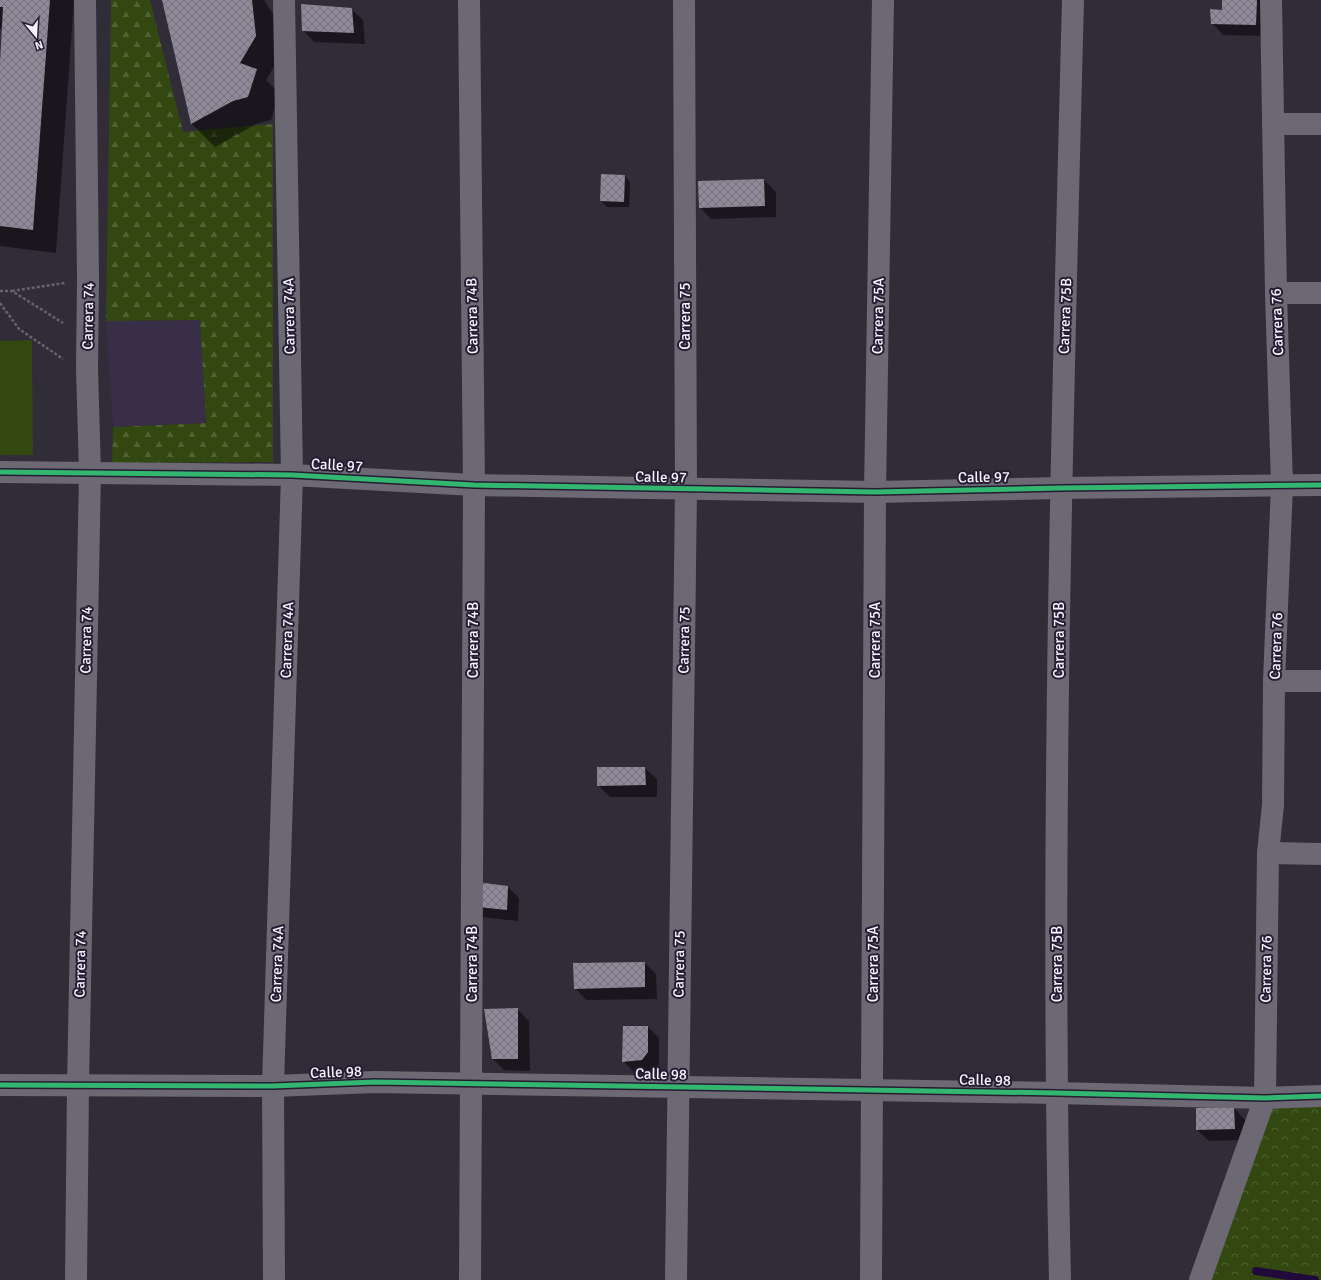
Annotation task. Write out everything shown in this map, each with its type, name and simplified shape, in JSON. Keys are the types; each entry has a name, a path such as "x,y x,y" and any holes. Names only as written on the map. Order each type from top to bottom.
{"street":[{"name":"Carrera 74","path":"76,1280 78,1086 90,473 87,368 88,279 85,0"},
{"name":"Carrera 74A","path":"274,1280 273,1086 292,475 284,0"},
{"name":"Carrera 74B","path":"469,0 474,485 470,1280"},
{"name":"Carrera 75","path":"676,1280 677,1087 686,490 684,0"},
{"name":"Carrera 75A","path":"871,1280 875,492 883,0"},
{"name":"Carrera 75B","path":"1060,1280 1056,1093 1060,488 1073,0"},
{"name":"Carrera 76","path":"1200,1280 1265,1098 1268,853 1273,805 1274,681 1282,485 1276,293 1271,0"},
{"path":"1273,124 1321,124"},
{"path":"1276,293 1321,293"},
{"name":"Calle 97","path":"0,472 292,475 474,485 686,490 875,492 1321,485"},
{"path":"1274,681 1321,680"},
{"path":"1268,853 1321,854"},
{"name":"Calle 98","path":"0,1085 273,1086 375,1082 1056,1093 1265,1098 1321,1096"}],"path":[{"path":"0,291 12,292 88,279"},
{"path":"12,292 87,337"},
{"path":"0,303 19,329 32,339 58,357 87,368"}],"shaded area":[{"path":"200,320 206,423 113,427 106,321"}],"green space":[{"path":"111,0 150,0 183,132 273,124 273,462 112,463 113,427 206,423 200,320 106,321"},
{"path":"32,340 33,455 0,455 0,341"},
{"path":"1321,1096 1321,1280 1200,1280 1265,1098"}],"building":[{"path":"0,0 50,0 33,230 0,226 0,63 3,7 0,7"},
{"path":"162,0 252,0 256,36 240,63 257,69 248,97 233,101 191,124"},
{"path":"1222,0 1257,0 1256,25 1211,24 1210,9 1222,10"},
{"path":"301,4 352,8 354,33 302,31"},
{"path":"601,174 625,175 624,202 600,201"},
{"path":"764,179 765,206 699,208 698,181"},
{"path":"597,767 645,767 646,785 597,786"},
{"path":"468,881 508,886 507,910 468,906"},
{"path":"645,962 645,987 574,989 573,963"},
{"path":"518,1008 518,1059 492,1059 484,1009"},
{"path":"623,1026 648,1026 648,1052 642,1060 622,1062"},
{"path":"1234,1107 1235,1129 1196,1130 1196,1108"}],"waterway":[{"path":"1256,1271 1315,1280"}],"cycle path":[{"path":"0,472 292,475 474,485 875,492 1321,485"},
{"path":"0,1085 273,1086 375,1082 1056,1093 1265,1098 1321,1096"}]}
